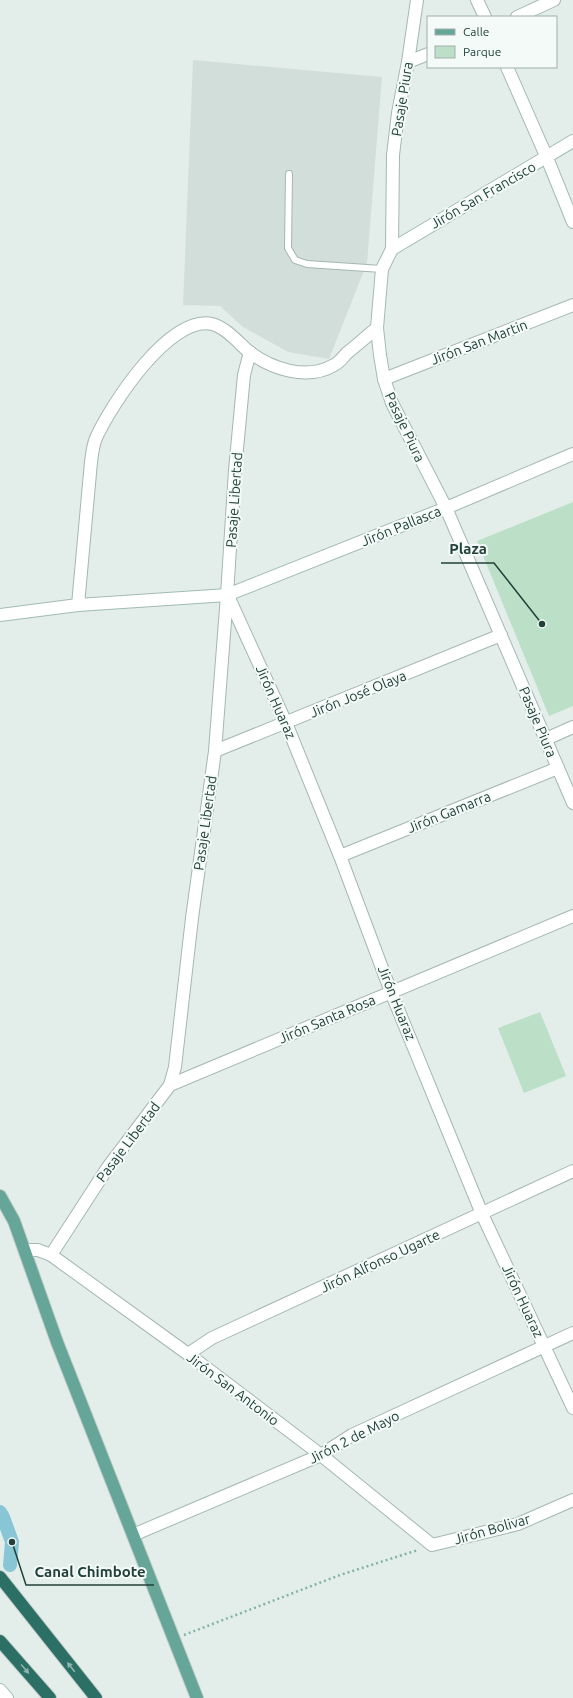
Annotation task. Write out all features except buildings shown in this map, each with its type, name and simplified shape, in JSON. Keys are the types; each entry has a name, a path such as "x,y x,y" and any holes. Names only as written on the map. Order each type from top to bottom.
{"highway":[{"path":"0,1578 96,1698"},
{"path":"0,1641 50,1698"}],"main road":[{"path":"0,1196 14,1221 58,1342 197,1698"}],"street":[{"name":"Pasaje Piura","path":"417,0 408,62 398,113 393,155 392,249 382,269 377,328 384,379 398,416 446,508 573,803"},
{"path":"477,0 485,16"},
{"path":"519,16 554,0"},
{"path":"408,62 427,54"},
{"path":"507,68 573,222"},
{"name":"Jirón San Francisco","path":"392,249 547,158 573,141"},
{"name":"Jirón San Martin","path":"384,379 573,305"},
{"path":"78,605 91,462 95,440 110,413 149,358 169,338 192,325 212,324 225,331 250,352 274,366 291,372 314,372 333,366 377,328"},
{"name":"Pasaje Libertad","path":"51,1255 108,1167 170,1085 179,1044 192,918 215,751 237,446 244,375 250,352"},
{"name":"Jirón Pallasca","path":"0,615 78,605 227,595 446,508 573,454"},
{"name":"Jirón Huaraz","path":"227,595 286,723 340,856 392,992 482,1214 573,1408"},
{"name":"Jirón José Olaya","path":"215,751 501,635"},
{"path":"546,739 573,727"},
{"name":"Jirón Gamarra","path":"340,856 558,768"},
{"name":"Jirón Santa Rosa","path":"170,1085 573,916"},
{"name":"Jirón Alfonso Ugarte","path":"188,1354 212,1338 573,1171"},
{"name":"Jirón San Antonio","path":"25,1250 38,1250 51,1255 188,1354 321,1455 432,1545"},
{"name":"Jirón 2 de Mayo","path":"133,1535 321,1455 352,1435 573,1333"},
{"name":"Jirón Bolivar","path":"432,1545 518,1524 573,1500"},
{"path":"0,1690 7,1698"}],"lane":[{"path":"288,174 288,248 295,260 307,264 382,269"}],"path":[{"path":"173,1639 340,1574 432,1545"}],"shaded area":[{"path":"193,60 382,77 367,263 329,359 288,352 243,327 220,306 183,305"}],"green space":[{"path":"573,502 573,706 549,716 477,541"},
{"path":"540,1012 566,1076 524,1093 498,1028"}],"waterway":[{"path":"0,1512 12,1542 10,1565"}],"place":[{"name":"Plaza","path":"542,624"},
{"name":"Canal Chimbote","path":"12,1542"}]}
